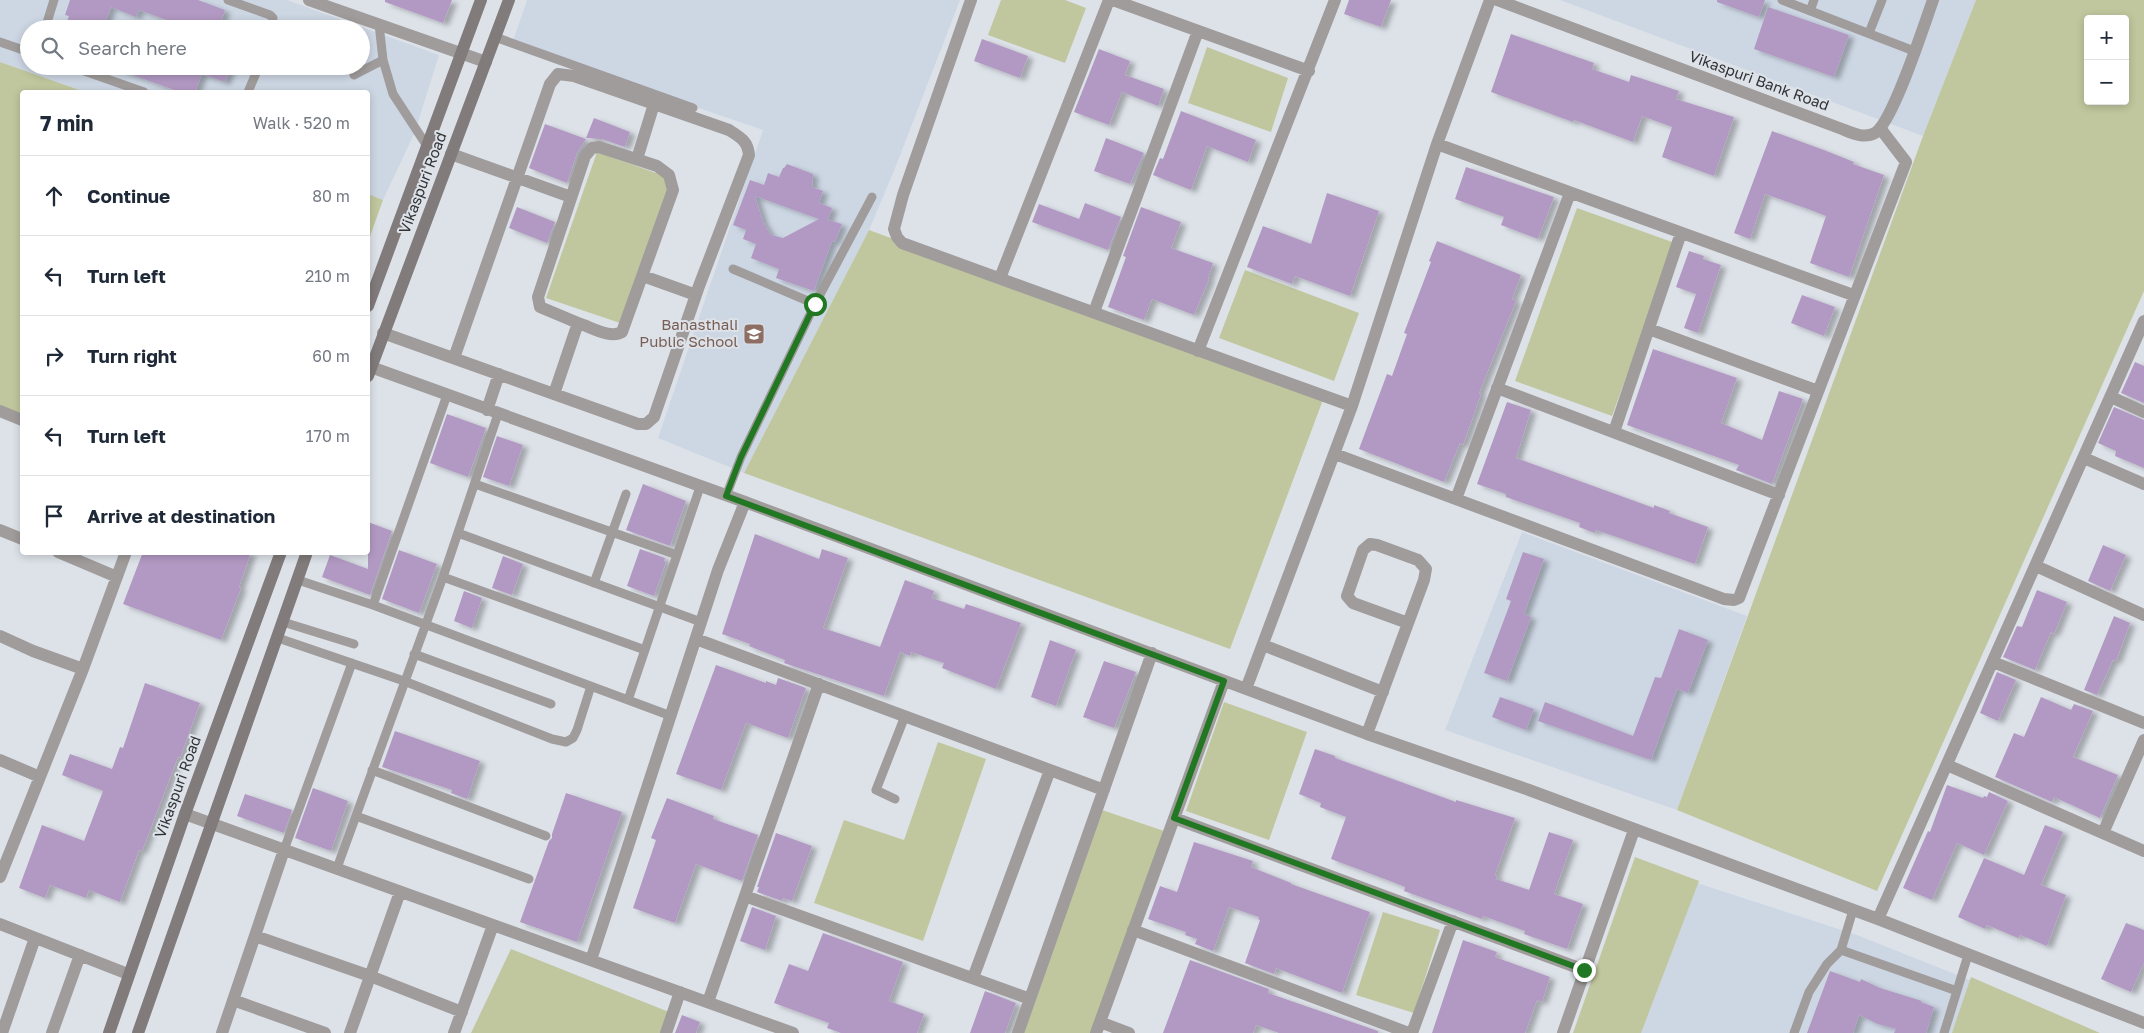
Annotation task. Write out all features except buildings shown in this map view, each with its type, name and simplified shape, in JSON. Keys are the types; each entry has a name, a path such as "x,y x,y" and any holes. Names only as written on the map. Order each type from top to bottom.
{"street":[{"name":"Vikaspuri Road","path":"370,301 481,0"},
{"name":"Vikaspuri Road","path":"370,368 509,0"},
{"path":"971,0 902,195 894,229 897,237 908,246 1352,406"},
{"path":"1000,278 1109,0"},
{"path":"1113,0 1309,71"},
{"path":"1198,351 1309,71 1335,0"},
{"path":"1246,689 1352,406 1438,144 1490,0"},
{"name":"Vikaspuri Bank Road","path":"1497,0 1857,135 1874,133 1880,128"},
{"path":"1335,454 1730,600 1739,598 1853,296 1906,162 1880,128 1893,106 1933,0"},
{"path":"315,1 367,20"},
{"path":"370,21 486,62"},
{"path":"1094,312 1198,31"},
{"path":"384,333 638,424 646,424 654,417 696,295 749,155 749,146 729,130 574,76 558,74 550,84 454,358"},
{"path":"638,160 654,104"},
{"path":"1438,144 1853,296"},
{"path":"599,147 638,160 657,166 669,175 673,190 622,332 617,335 610,334 540,307 538,301 585,156 592,148 599,147"},
{"path":"451,154 571,197"},
{"path":"1456,499 1570,193"},
{"path":"1614,432 1681,233"},
{"path":"643,276 696,295"},
{"path":"1878,919 2144,321"},
{"path":"554,394 578,323"},
{"path":"1649,329 1818,391"},
{"path":"370,370 447,395 700,486 1367,734 1529,790 1878,919 2144,1022"},
{"path":"492,412 499,374"},
{"path":"1497,388 1779,495"},
{"path":"2111,397 2144,412"},
{"path":"0,411 20,419"},
{"path":"2084,458 2144,484"},
{"path":"591,960 718,570 744,502"},
{"path":"0,530 20,538"},
{"path":"1367,734 1408,623 1426,569 1418,560 1370,544 1362,550 1347,596 1354,603 1408,623"},
{"path":"65,555 117,577"},
{"path":"0,877 83,669 125,555"},
{"name":"Vikaspuri Road","path":"109,1033 184,814 280,555"},
{"path":"138,1033 306,555"},
{"path":"2036,566 2144,615"},
{"path":"0,636 33,651 83,669"},
{"path":"696,639 1104,790"},
{"path":"1263,645 1383,692"},
{"path":"1018,1033 1152,653"},
{"path":"1993,662 2144,723"},
{"path":"1129,1033 1098,1028 1224,681"},
{"path":"708,1002 819,684"},
{"path":"2103,833 2144,740"},
{"path":"0,760 40,777"},
{"path":"1947,765 2144,851"},
{"path":"974,978 1050,770"},
{"path":"184,814 793,1033"},
{"path":"1174,818 1584,970"},
{"path":"1563,1033 1634,830"},
{"path":"222,1033 284,850"},
{"path":"350,1033 400,892"},
{"path":"745,896 1030,999"},
{"path":"1134,930 1411,1033 1453,921"},
{"path":"0,924 128,974"},
{"path":"454,1033 493,925"},
{"path":"255,936 370,976 462,1012"},
{"path":"2,1033 35,938"},
{"path":"52,1033 80,955"},
{"path":"666,1033 680,992"},
{"path":"233,1000 324,1033"}],"lane":[{"path":"47,20 54,0"},
{"path":"228,0 270,15 273,20"},
{"path":"1782,0 1914,51"},
{"path":"1810,11 1814,0"},
{"path":"1869,34 1882,0"},
{"path":"378,24 383,60 393,94 427,146"},
{"path":"496,37 693,108"},
{"path":"0,42 20,49"},
{"path":"370,67 383,60"},
{"path":"96,75 138,90"},
{"path":"249,90 255,75"},
{"path":"726,496 741,457 815,304 872,197"},
{"path":"733,269 815,304"},
{"path":"373,605 447,395"},
{"path":"337,868 458,533 474,484 492,412"},
{"path":"474,484 677,555"},
{"path":"628,700 700,486"},
{"path":"594,583 626,494"},
{"path":"458,533 701,622"},
{"path":"443,577 645,650"},
{"path":"298,580 373,605 671,716"},
{"path":"283,622 354,644"},
{"path":"278,638 404,681 552,739 566,742 573,738 577,730 591,686"},
{"path":"414,654 551,704"},
{"path":"284,850 352,664"},
{"path":"895,799 876,790 905,716"},
{"path":"372,770 546,836"},
{"path":"356,816 529,879"},
{"path":"1794,1033 1809,992 1827,964 1841,950 1853,910"},
{"path":"1841,950 1957,991"},
{"path":"1944,1033 1968,955"}],"shaded area":[{"path":"0,0 287,0 342,20 20,20 20,69 0,62"},
{"path":"527,0 960,0 894,171 869,230 744,473 658,438 763,130 512,44"},
{"path":"1560,0 1976,0 1923,136"},
{"path":"370,30 439,55 415,132 383,200 370,195 370,90 79,90 37,75 370,75"},
{"path":"1522,532 1747,616 1677,810 1445,730"},
{"path":"1691,881 1857,935 1975,982 1956,1033 1639,1033"}],"green space":[{"path":"1001,0 1065,0 1086,8 1065,63 988,35"},
{"path":"1976,0 2144,0 2144,291 1877,891 1677,810 1923,136"},
{"path":"1207,47 1288,78 1271,132 1188,103"},
{"path":"0,62 20,69 20,75 37,75 79,90 20,90 20,419 0,412"},
{"path":"597,152 673,179 623,324 546,298"},
{"path":"370,195 383,200 370,236"},
{"path":"1577,208 1675,243 1612,416 1515,381"},
{"path":"869,230 1324,397 1230,649 744,473"},
{"path":"1245,270 1359,313 1334,381 1219,338"},
{"path":"1224,702 1307,732 1269,840 1186,811"},
{"path":"938,742 986,759 923,941 814,903 844,820 904,840"},
{"path":"1102,810 1167,832 1097,1033 1024,1033"},
{"path":"1635,857 1699,881 1641,1033 1573,1033"},
{"path":"1383,912 1440,930 1414,1013 1356,995"},
{"path":"511,949 669,1012 661,1033 471,1033"},
{"path":"1971,977 2100,1033 1952,1033"}],"place":[{"name":"Banasthali Public School","path":"754,334"}],"route":[{"path":"815,304 741,457 726,496 1224,681 1174,818 1584,970"}]}
